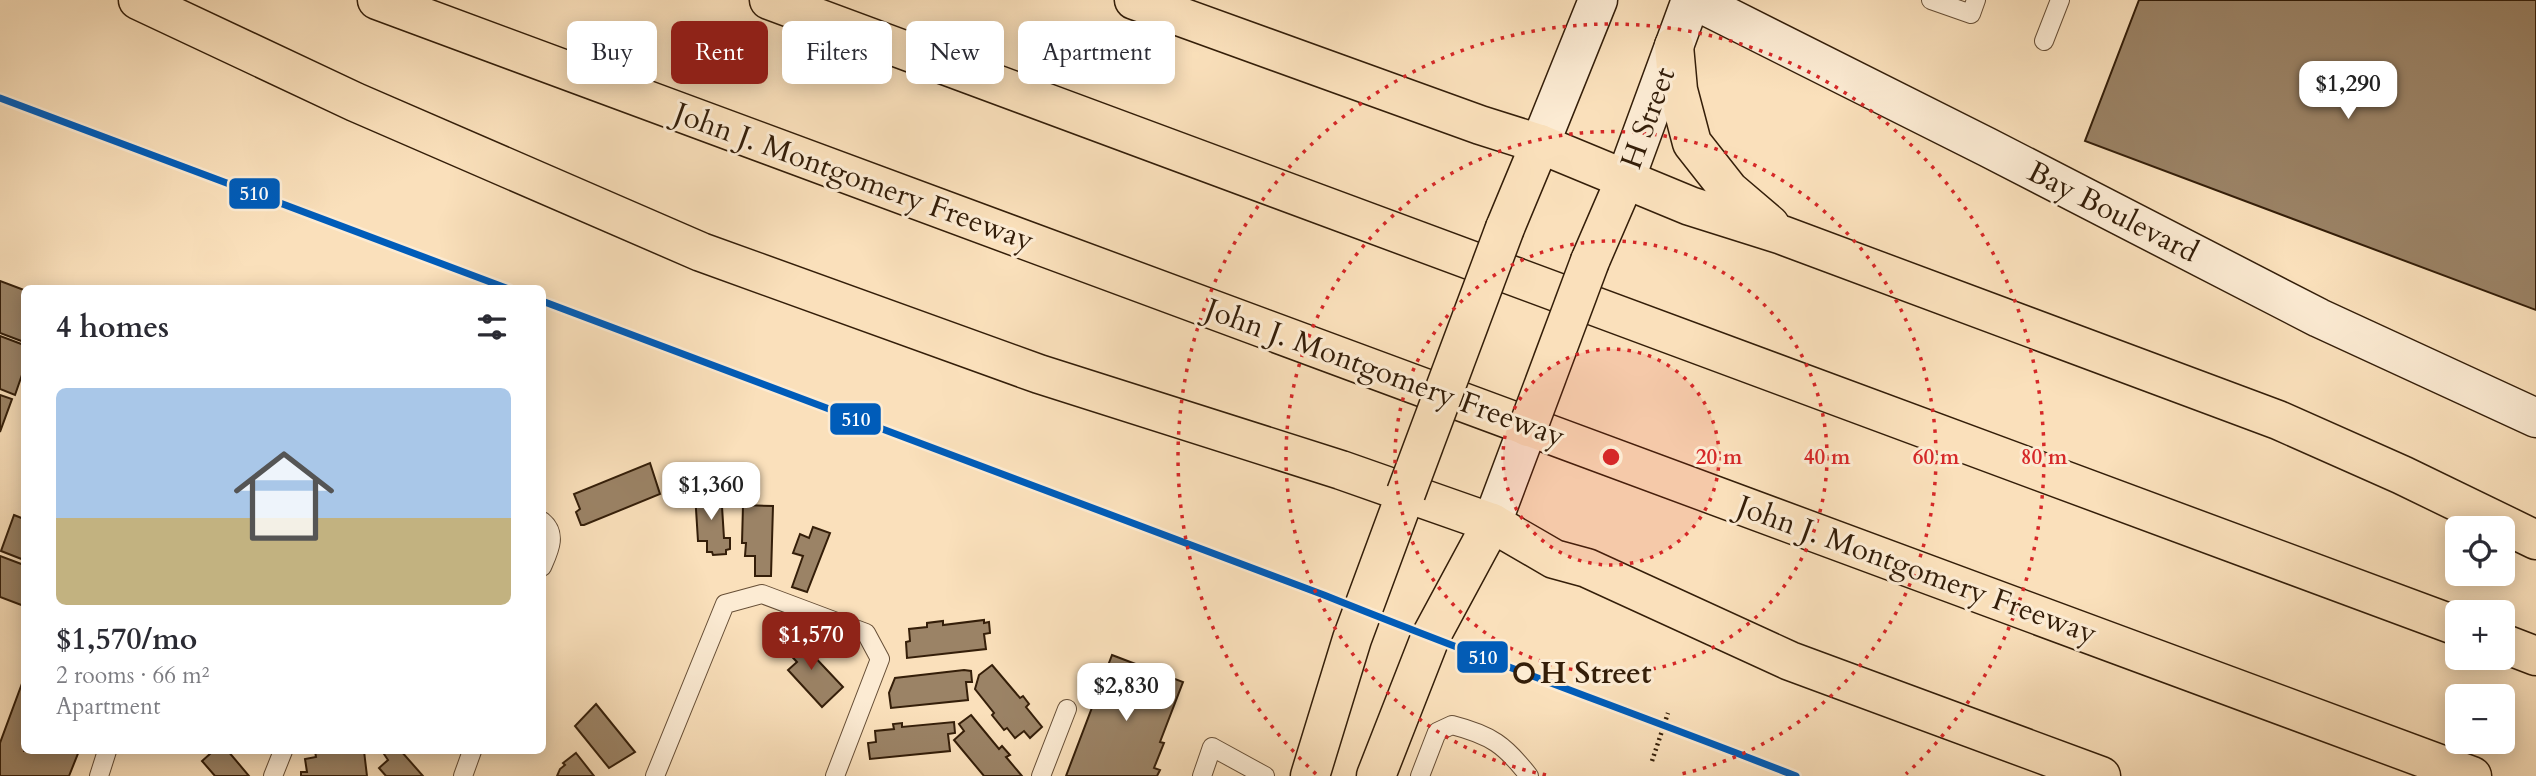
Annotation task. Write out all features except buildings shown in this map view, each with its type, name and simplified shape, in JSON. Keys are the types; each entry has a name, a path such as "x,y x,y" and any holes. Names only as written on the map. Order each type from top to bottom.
{"main road":[{"path":"138,0 355,102 701,252 1039,374 1493,520 1554,559 1587,568 1790,661 2101,776"},
{"name":"John J. Montgomery Freeway","path":"377,0 2472,776"},
{"path":"769,0 2445,622"},
{"path":"1133,0 1480,125 1540,144 1690,206 1782,235 2278,420 2402,475 2536,540"},
{"path":"1674,46 1678,90 1692,143 1729,190 1782,235"},
{"path":"1310,776 1352,639 1505,228 1540,144"},
{"name":"H Street","path":"1528,427 1590,261 1625,180"},
{"name":"H Street","path":"1376,776 1430,638 1493,520"},
{"path":"2515,648 2536,656"}],"street":[{"path":"1540,144 1598,0"},
{"name":"H Street","path":"1625,180 1692,0"},
{"name":"Bay Boulevard","path":"1692,0 1987,147 2319,318 2536,418"},
{"name":"H Street","path":"1493,520 1528,427"}],"lane":[{"path":"1931,0 1971,14 1976,0"},
{"path":"2044,41 2060,0"},
{"path":"546,523 552,541 546,557"},
{"path":"655,776 725,604 762,594 866,634 880,659 835,776"},
{"path":"1041,776 1067,709"},
{"path":"1420,776 1437,732 1452,725 1478,732 1509,751 1529,776"},
{"path":"1202,776 1212,747 1265,776"},
{"path":"99,776 106,754"},
{"path":"273,776 282,754"},
{"path":"463,776 471,754"}],"path":[{"path":"1652,761 1668,713"}],"transit line":[{"name":"510","path":"0,98 498,285"},
{"name":"510","path":"546,303 1796,776"}],"place":[{"name":"H Street","path":"1524,673"}]}
